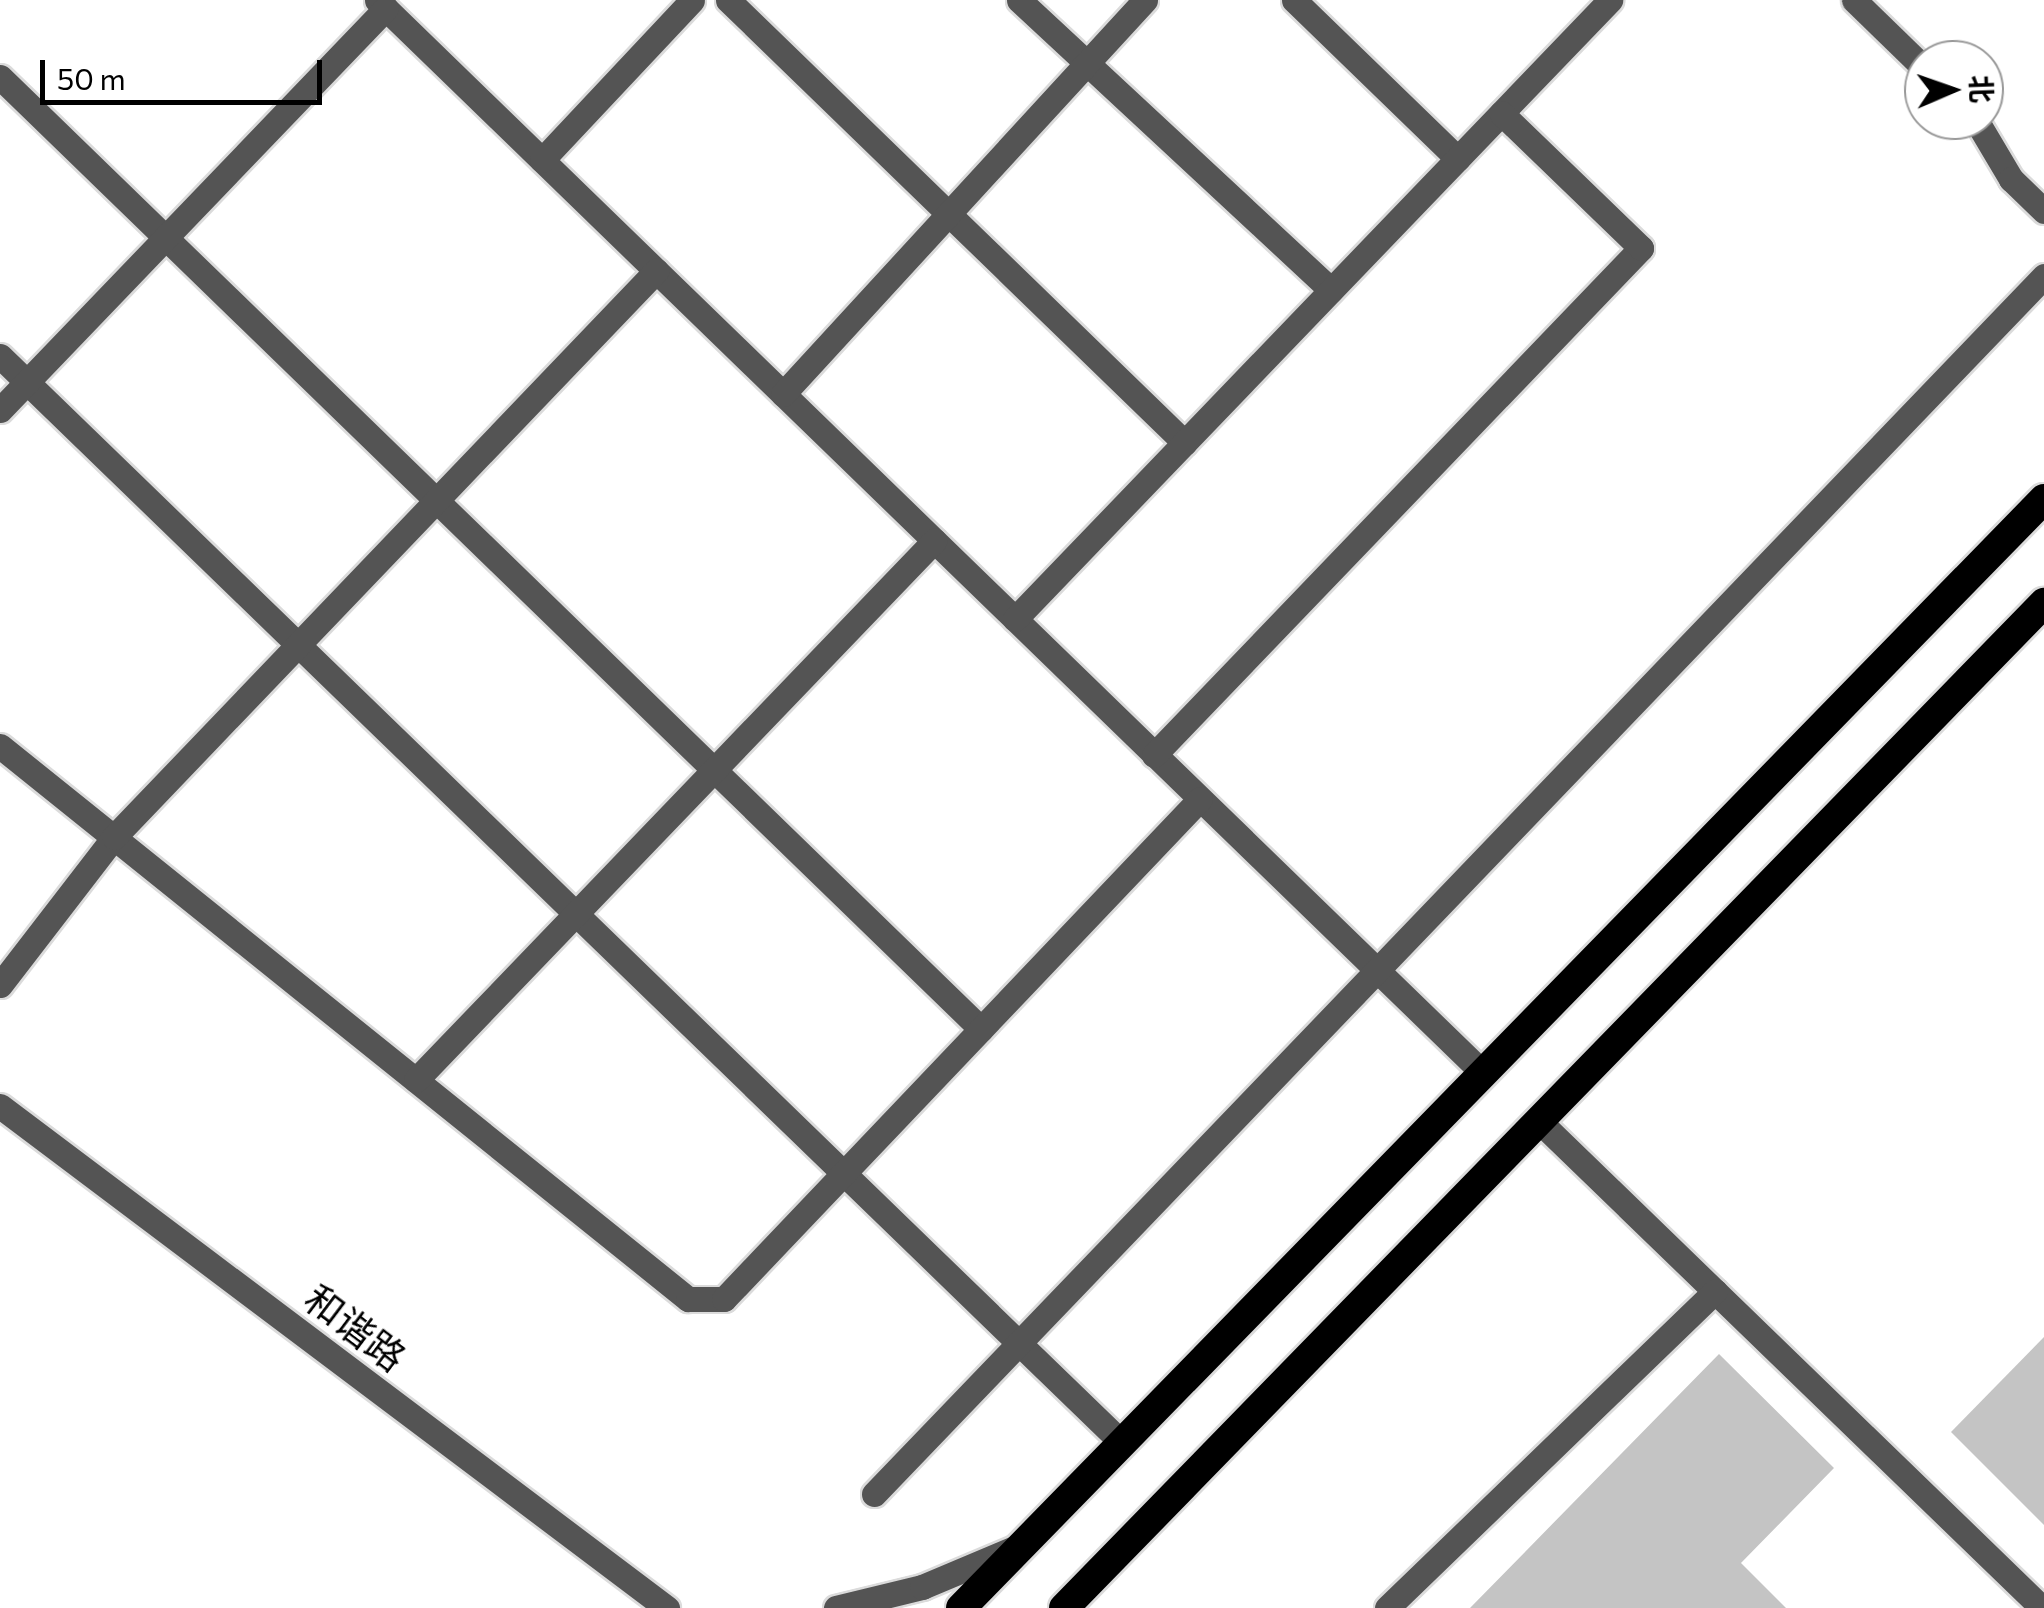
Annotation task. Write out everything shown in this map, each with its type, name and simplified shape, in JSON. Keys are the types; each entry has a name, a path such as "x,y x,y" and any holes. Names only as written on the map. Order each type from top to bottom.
{"highway":[{"path":"962,1608 2044,498"},
{"path":"1064,1608 2044,604"}],"street":[{"path":"542,160 692,0"},
{"path":"728,0 1185,442"},
{"path":"1019,0 1332,290"},
{"path":"782,394 1145,0"},
{"path":"1294,0 1458,159"},
{"path":"1854,0 1904,49"},
{"path":"1015,620 1606,1"},
{"path":"0,410 381,4 1483,1073"},
{"path":"0,77 981,1028"},
{"path":"1154,755 1641,248 1501,113"},
{"path":"1988,140 2011,180 2044,212"},
{"path":"0,984 114,837 656,271"},
{"path":"874,1494 2044,276"},
{"path":"0,356 1122,1443"},
{"path":"416,1080 934,540"},
{"path":"0,746 688,1299 724,1300 1200,798"},
{"name":"和谐路","path":"0,1106 666,1608"},
{"path":"1539,1121 2042,1608"},
{"path":"1387,1608 1715,1291"},
{"path":"836,1608 922,1587 1024,1544"}],"building":[{"path":"2044,1337 2044,1525 1951,1432"},
{"path":"1719,1354 1834,1468 1741,1563 1786,1608 1470,1608"}]}
